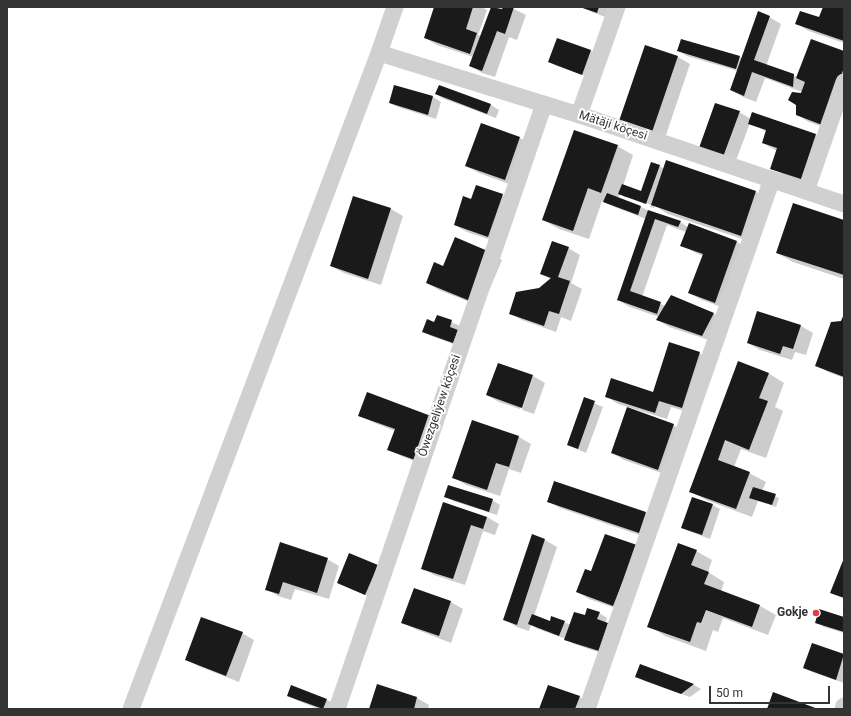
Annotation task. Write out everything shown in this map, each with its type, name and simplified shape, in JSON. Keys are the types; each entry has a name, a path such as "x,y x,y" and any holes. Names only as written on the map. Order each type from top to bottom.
{"street":[{"path":"131,709 379,53 395,7"},
{"path":"579,115 617,7"},
{"name":"Mätäji köçesi","path":"379,53 579,115 844,204"},
{"path":"806,191 844,82"},
{"name":"Öwezgeliýew köçesi","path":"337,709 544,104"},
{"path":"587,709 772,179"}],"building":[{"path":"434,7 473,7 466,29 477,33 470,54 424,38"},
{"path":"491,7 502,9 503,7 514,7 505,34 497,31 482,71 469,66"},
{"path":"580,7 599,7 597,13"},
{"path":"823,7 844,7 844,41 795,24 800,11 819,17"},
{"path":"758,11 770,16 754,60 794,74 793,87 752,72 744,96 730,90"},
{"path":"557,38 591,50 582,75 548,62"},
{"path":"681,39 740,56 736,69 677,51"},
{"path":"811,39 844,51 844,68 822,125 796,115 796,105 788,100 792,92 801,93 805,82 796,78"},
{"path":"645,45 678,56 652,132 619,121"},
{"path":"394,85 433,96 428,115 389,103"},
{"path":"439,85 491,104 487,114 435,94"},
{"path":"715,103 740,111 723,157 699,148"},
{"path":"752,112 816,134 801,179 770,169 777,148 762,143 766,130 748,124"},
{"path":"481,123 520,137 505,180 465,166"},
{"path":"574,130 618,145 601,193 588,188 573,231 542,220"},
{"path":"666,160 756,191 741,236 651,205"},
{"path":"651,162 660,165 646,204 618,194 622,184 641,191"},
{"path":"476,185 503,194 488,237 454,225 463,196 471,199"},
{"path":"607,193 641,206 638,215 603,202"},
{"path":"353,196 391,208 368,279 330,266"},
{"path":"793,203 844,220 844,275 776,253"},
{"path":"648,210 681,221 678,227 655,219 630,291 661,302 657,314 617,300"},
{"path":"689,223 737,241 715,303 688,293 703,254 680,246"},
{"path":"455,237 490,252 470,301 426,283 434,262 443,266"},
{"path":"552,241 569,247 558,277 570,281 559,314 549,311 544,326 509,314 516,292 539,288 551,278 540,274"},
{"path":"671,295 714,313 702,336 656,320"},
{"path":"757,311 801,325 793,349 783,346 780,354 747,343"},
{"path":"844,314 844,377 815,366 831,322 841,321"},
{"path":"437,315 452,320 450,327 458,330 453,343 422,332 427,319 434,322"},
{"path":"669,342 700,352 682,408 659,401 655,413 605,397 611,378 653,392"},
{"path":"738,361 769,373 759,398 768,401 749,450 725,440 718,460 750,472 736,509 689,492"},
{"path":"498,363 533,375 522,408 486,395"},
{"path":"367,392 431,416 415,460 387,450 395,429 358,416"},
{"path":"584,397 595,401 578,449 567,445"},
{"path":"627,407 674,424 658,470 611,453"},
{"path":"472,420 519,436 509,467 496,463 487,490 452,478"},
{"path":"554,481 646,512 639,533 547,502"},
{"path":"448,485 493,499 489,512 444,497"},
{"path":"753,487 776,494 772,505 749,498"},
{"path":"692,497 713,504 702,535 681,528"},
{"path":"443,502 487,517 483,529 471,525 453,579 421,569"},
{"path":"532,534 545,539 517,625 503,620"},
{"path":"605,534 637,545 613,606 576,592 585,569 591,571"},
{"path":"280,542 328,558 317,593 283,582 279,594 265,590"},
{"path":"678,543 697,550 691,565 709,572 704,584 760,605 752,627 706,610 701,623 697,622 690,642 647,627"},
{"path":"349,553 378,565 365,595 337,583"},
{"path":"844,558 844,598 830,593"},
{"path":"414,588 451,601 439,636 401,623"},
{"path":"587,608 600,612 597,619 608,623 599,651 564,640 574,612 585,615"},
{"path":"819,609 844,617 844,632 815,623"},
{"path":"532,614 550,621 551,616 565,621 559,636 528,624"},
{"path":"201,617 243,632 226,676 185,660"},
{"path":"812,643 844,654 836,680 803,668"},
{"path":"640,664 694,684 681,694 635,677"},
{"path":"377,684 417,697 414,709 369,709"},
{"path":"291,685 327,699 323,709 287,696"},
{"path":"548,685 580,696 575,709 539,709"},
{"path":"773,692 818,709 767,709"}],"place":[{"name":"Gokje","path":"816,613"}]}
